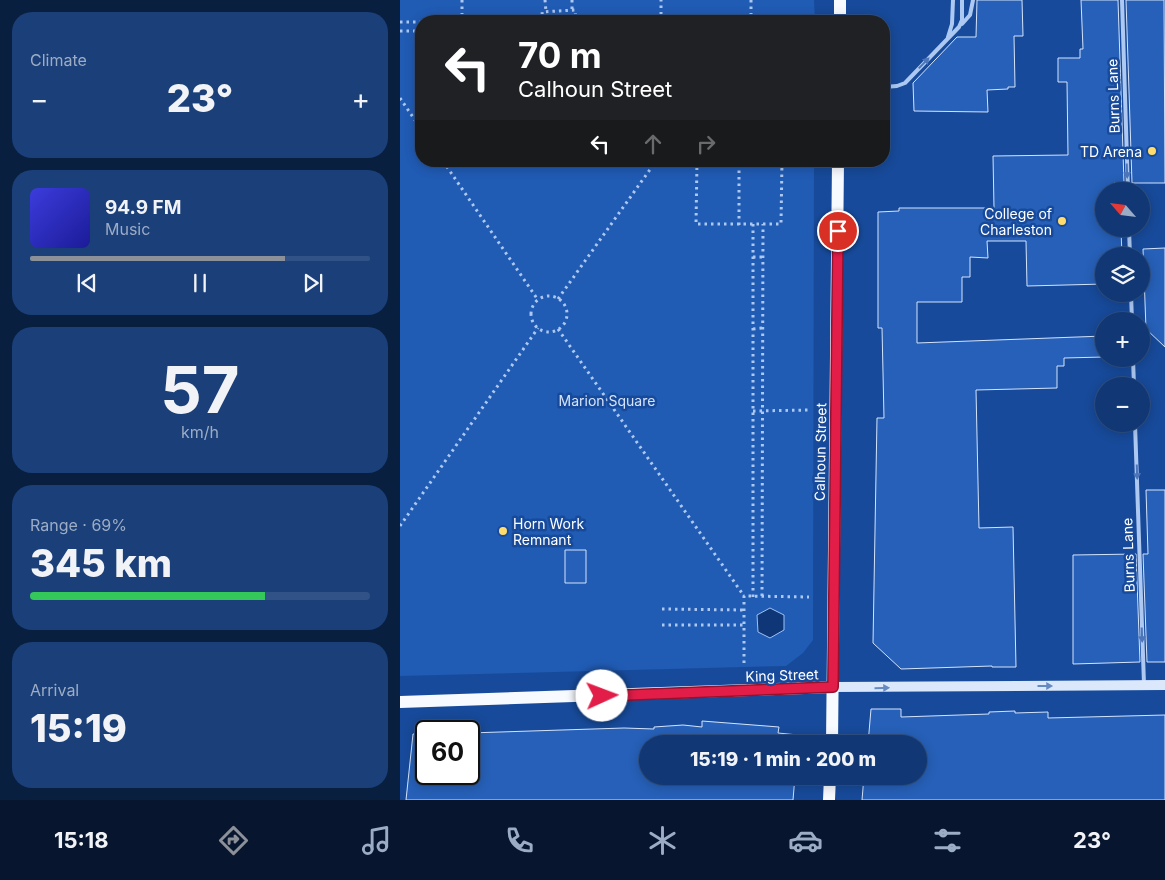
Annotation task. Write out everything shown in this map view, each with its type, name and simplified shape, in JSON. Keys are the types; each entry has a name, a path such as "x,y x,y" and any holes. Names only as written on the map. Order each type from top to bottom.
{"main road":[{"path":"840,0 840,15"},
{"name":"Calhoun Street","path":"832,735 838,167"},
{"name":"King Street","path":"400,702 833,687"},
{"path":"829,800 830,785"}],"street":[{"name":"King Street","path":"833,687 1165,685"}],"lane":[{"path":"947,39 952,24 953,0"},
{"path":"958,27 962,20 962,0"},
{"path":"890,87 905,83 970,15 972,0"},
{"name":"Burns Lane","path":"1122,0 1128,182"},
{"name":"Burns Lane","path":"1135,432 1144,686"}],"path":[{"path":"462,0 462,15"},
{"path":"545,0 546,12"},
{"path":"572,0 572,10"},
{"path":"661,0 661,15"},
{"path":"751,0 751,15"},
{"path":"542,15 542,12 572,10 575,10 575,15"},
{"path":"400,22 415,22"},
{"path":"400,31 415,31"},
{"path":"400,98 415,120"},
{"path":"447,167 538,300"},
{"path":"558,299 652,167"},
{"path":"697,167 696,224 739,225 781,224 782,167"},
{"path":"739,167 739,225"},
{"path":"753,224 753,596"},
{"path":"762,596 763,224"},
{"path":"753,257 763,257"},
{"path":"550,296 558,299 563,304 567,313 564,324 550,332 538,328 532,321 531,316 533,306 538,300 550,296"},
{"path":"400,526 538,328"},
{"path":"753,329 763,328"},
{"path":"558,329 744,596 744,663"},
{"path":"753,411 809,410"},
{"path":"753,531 763,530"},
{"path":"744,596 809,597"},
{"path":"662,609 744,610"},
{"path":"662,625 744,625"}],"green space":[{"name":"Marion Square","path":"400,0 814,0 815,15 415,15 415,167 814,167 813,640 803,653 786,666 400,676"}],"shaded area":[{"path":"770,608 784,615 784,630 770,638 758,632 757,615"}],"building":[{"path":"977,0 1022,0 1023,36 1014,36 1015,87 987,90 988,112 914,111 913,83 957,37 976,37"},
{"path":"1081,0 1118,0 1124,182 1095,182 1095,238 1121,238 1122,247 1095,247 1095,284 1027,286 1026,241 987,241 988,258 970,257 970,277 962,277 962,302 917,302 917,343 1095,336 1095,357 1064,358 1064,366 1057,366 1057,388 976,390 979,528 1013,527 1016,667 901,669 873,643 877,418 884,418 882,328 878,328 878,212 899,211 899,208 994,208 993,156 1068,155 1067,82 1058,82 1058,58 1080,58 1080,49 1083,49"},
{"name":"TD Arena","path":"1126,0 1164,0 1165,183 1132,182"},
{"path":"1165,248 1165,347 1150,333 1150,312 1145,312 1145,302 1150,302 1150,249"},
{"path":"1146,490 1165,490 1165,662 1147,662 1143,554 1148,554"},
{"path":"565,550 586,550 586,583 565,583"},
{"path":"1136,554 1140,662 1073,664 1073,555"},
{"path":"871,709 901,709 901,717 989,714 989,712 1015,711 1015,713 1048,712 1048,718 1165,715 1165,800 862,800 863,785 927,785 927,735 869,735"},
{"path":"702,721 779,727 778,733 798,735 639,735 639,785 794,785 793,800 406,800 413,734 415,734 415,785 480,785 480,733 624,728 654,729 654,727 683,725 702,727"}],"place":[{"name":"TD Arena","path":"1152,151"},
{"name":"College of Charleston","path":"1062,221"},
{"name":"Horn Work Remnant","path":"503,531"}],"route":[{"path":"602,696 833,687 838,231"}]}
